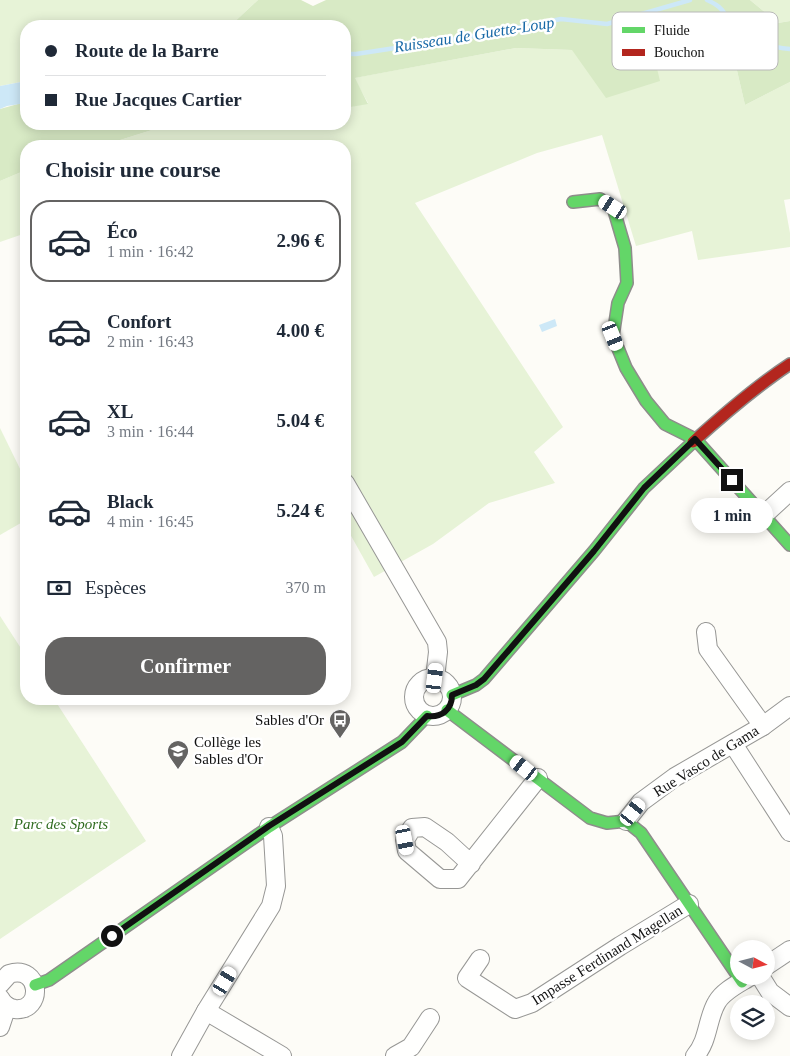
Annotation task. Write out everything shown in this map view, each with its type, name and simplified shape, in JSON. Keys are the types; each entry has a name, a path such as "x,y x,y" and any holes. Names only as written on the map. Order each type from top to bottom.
{"street":[{"path":"573,202 600,199 613,207 625,248 627,283 618,303 613,336 626,368 646,401 665,424 695,439 790,545"},
{"path":"730,958 689,904 641,833 626,821 607,823 590,818 538,778 450,703 446,684 435,678 428,679 417,687 414,693 417,708 427,716 438,716 450,703 484,679 594,551 644,488 695,439 767,379 790,364"},
{"path":"764,515 790,492"},
{"path":"351,493 437,642 438,652 435,678"},
{"path":"706,632 708,650 763,726"},
{"name":"Rue Vasco de Gama","path":"626,821 641,802 675,777 763,726 790,706"},
{"path":"34,986 50,980 269,826 402,742 427,716"},
{"path":"733,744 790,832"},
{"path":"471,864 538,778"},
{"path":"181,1056 206,1011 271,906 276,886 274,836 269,826"},
{"name":"Impasse Ferdinand Magellan","path":"480,959 467,978 515,1008 532,1003 689,904"},
{"path":"775,960 790,950"},
{"path":"0,984 6,976 19,972 29,976 34,986 34,997 27,1006 17,1009 4,1002 0,1027"},
{"path":"695,1056 703,1045 717,1002 726,992 737,985"},
{"path":"766,985 770,992 790,1007"},
{"path":"206,1011 282,1056"},
{"path":"395,1056 411,1047 430,1018"}],"green space":[{"path":"0,0 258,0 236,20 20,20 20,82 0,86"},
{"path":"258,0 301,0 313,6 326,0 750,0 765,12 612,12 612,70 657,70 660,81 606,98 572,50 516,48 355,78 368,104 351,107 351,20 236,20"},
{"path":"750,0 790,0 790,21 778,23 778,12 765,12"},
{"path":"790,21 790,82 745,105 737,70 778,70 778,23"},
{"path":"612,44 612,70 737,70 745,105 790,82 790,199 784,200 790,233 790,247 698,260 692,231 636,246 602,135 537,153 415,203 563,427 534,452 555,483 489,503 433,544 374,577 351,536 351,140 120,140 152,130 351,130 351,107 368,103 354,78 516,48 572,50"},
{"path":"20,103 20,130 152,130 120,140 20,140 20,173 0,181 0,109"},
{"path":"20,173 20,235 0,242 0,181"},
{"path":"0,428 20,469 20,523 0,535"},
{"name":"Parc des Sports","path":"0,616 20,647 20,705 58,705 146,841 0,939"}],"water":[{"path":"20,82 20,104 0,109 0,86"},
{"path":"555,319 557,326 542,332 539,325"}],"waterway":[{"name":"Ruisseau de Guette-Loup","path":"648,12 690,0"},
{"name":"Ruisseau de Guette-Loup","path":"707,0 724,12"},
{"name":"Ruisseau de Guette-Loup","path":"351,54 474,36 561,19 607,24 612,23"},
{"name":"Ruisseau de Guette-Loup","path":"778,48 790,49"}],"traffic: fast":[{"path":"573,202 600,199 613,207 625,248 627,283 618,303 613,336 626,368 646,401 665,424 695,439 790,545"},
{"path":"452,695 476,685 484,679 594,551 644,488 693,442"},
{"path":"447,710 590,818 607,823 626,821 641,833 730,964"},
{"path":"35,985 49,980 269,827 402,742 427,716"}],"traffic: jam":[{"path":"693,442 740,401 790,364"}],"place":[{"name":"Sables d'Or","path":"340,739"},
{"name":"Collège les Sables d'Or","path":"178,770"}],"route":[{"path":"112,936 269,826 402,742 427,716 432,717 443,714 450,706 452,695 476,685 484,679 594,551 644,488 695,439 732,480"}]}
